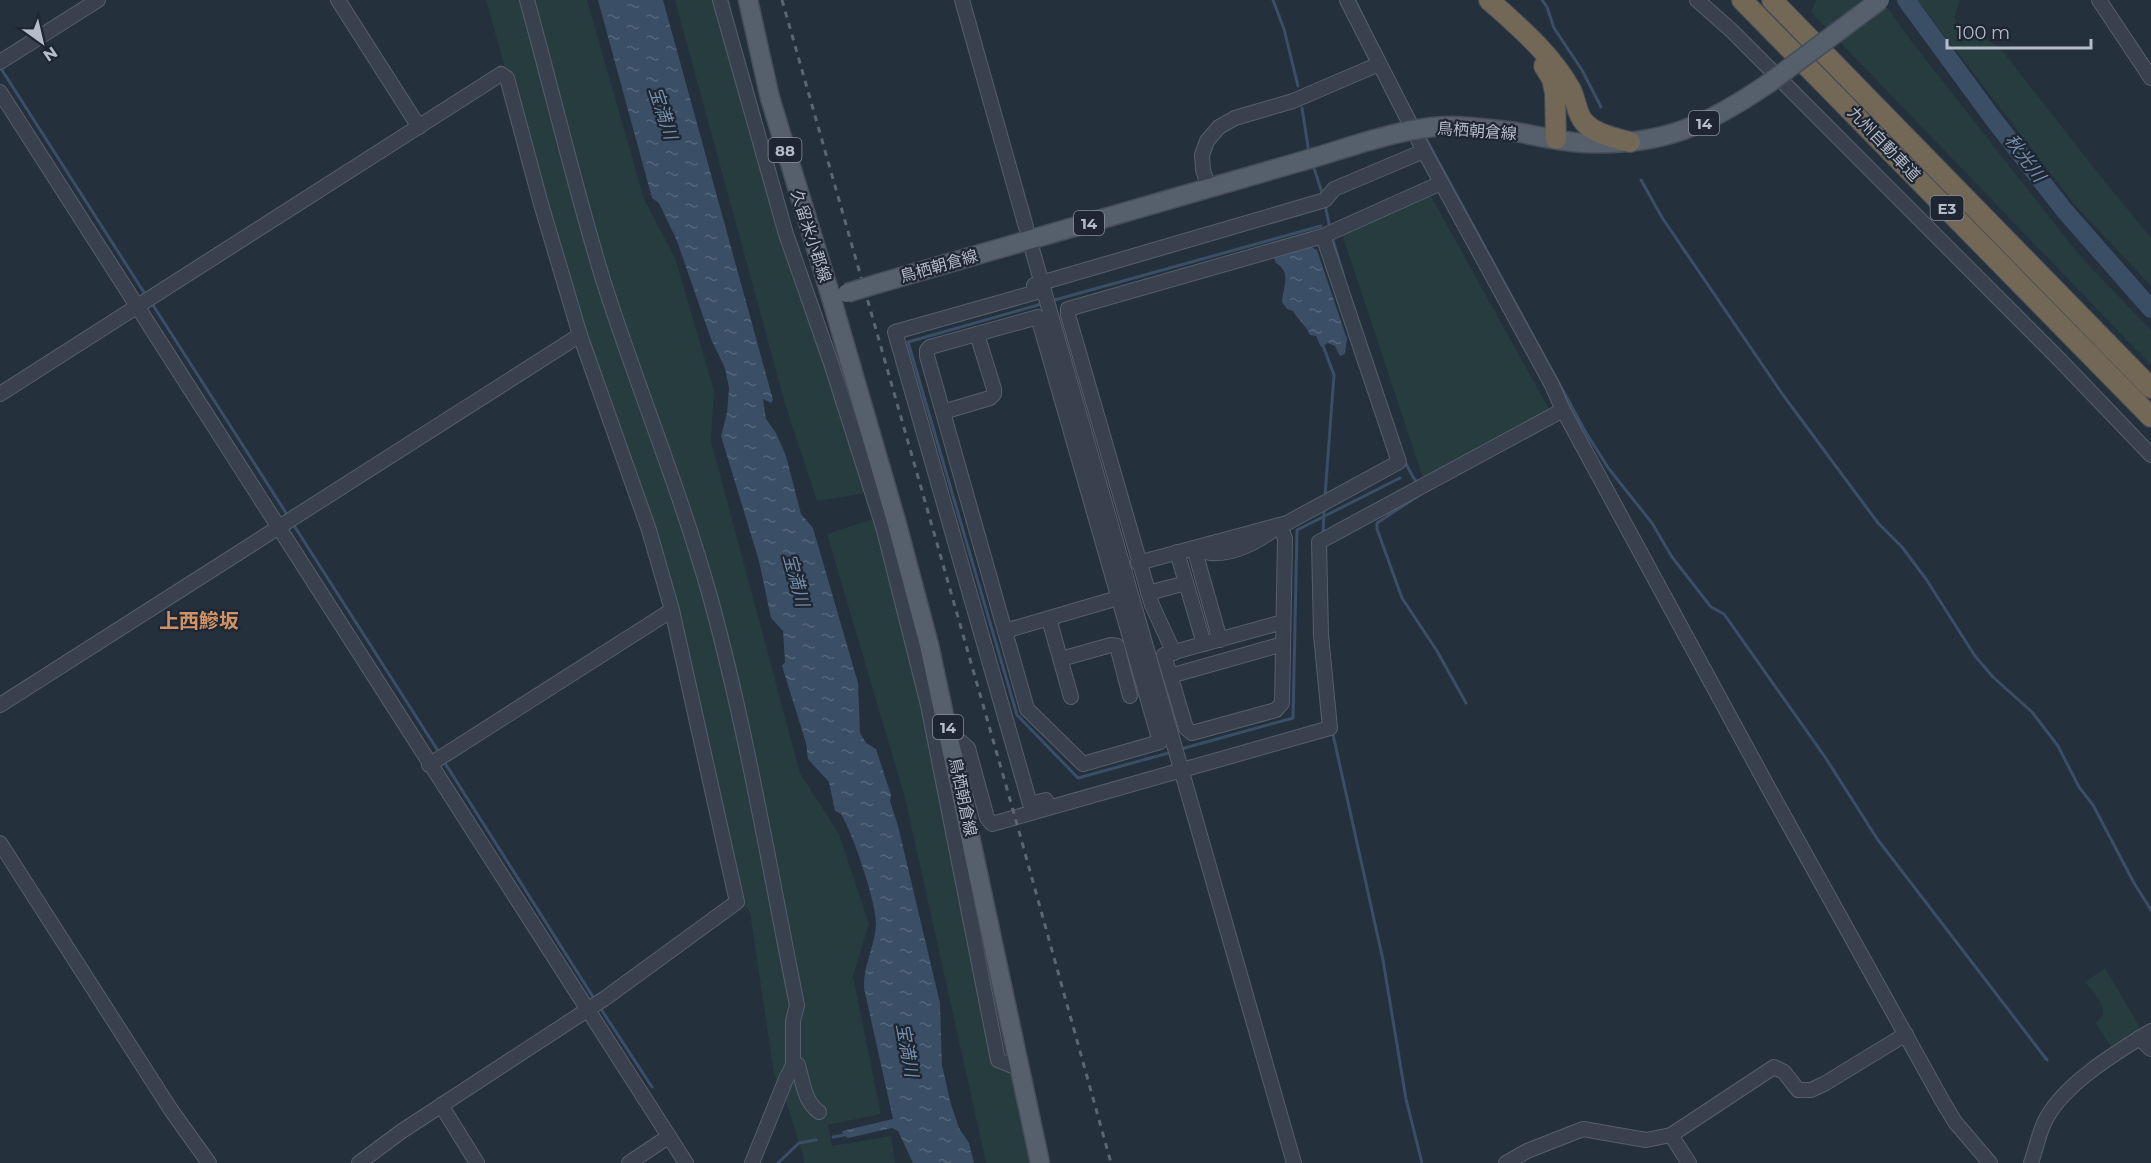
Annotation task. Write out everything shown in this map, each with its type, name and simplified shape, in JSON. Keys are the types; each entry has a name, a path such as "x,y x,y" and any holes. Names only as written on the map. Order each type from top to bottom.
{"highway":[{"path":"1475,0 1529,48 1552,79 1555,93 1556,139"},
{"path":"1489,0 1536,42 1561,74 1572,90 1584,122 1601,134 1630,142"},
{"path":"1729,0 1860,119"},
{"name":"九州自動車道","path":"1742,0 2151,417"},
{"name":"九州自動車道","path":"1774,2 2151,388"},
{"path":"1556,139 1564,112 1566,90 1561,74"}],"main road":[{"name":"久留米小郡線","path":"748,0 770,98 839,295"},
{"name":"鳥栖朝倉線","path":"1040,1163 951,740 929,645 839,295 1299,162 1391,136 1433,127 1474,127 1582,143 1630,142 1665,136 1698,125 1731,108 1769,83 1880,0"}],"street":[{"path":"2,61 98,0"},
{"path":"338,0 419,127"},
{"path":"526,0 604,282 691,533 728,667 797,1005 794,1021 793,1065 755,1162"},
{"path":"720,0 786,234 831,363 884,530 928,705 999,1060 1020,1069"},
{"path":"962,0 1026,227"},
{"path":"1347,0 1441,183 1769,789 1955,1122 1990,1163"},
{"path":"1697,0 1732,31 2151,455"},
{"path":"2099,0 2151,78"},
{"path":"1209,188 1203,170 1202,155 1207,141 1219,127 1235,118 1293,101 1379,64"},
{"path":"0,394 501,74 504,75 580,335 649,530 672,610 737,902 594,1005 441,1105 359,1163"},
{"path":"0,92 145,302 286,522 594,1005 668,1137 686,1163"},
{"path":"1081,795 1030,804 895,333 1325,200 1334,189 1424,151"},
{"path":"1280,525 1285,539 1282,703 1276,710 1192,733 1186,728 1170,676 1169,654 1138,563 1068,309 1323,236 1441,183"},
{"path":"1138,563 1280,525 1400,462 1323,236"},
{"path":"1032,249 1150,659 1176,767 1294,1163"},
{"path":"889,325 1043,286"},
{"path":"1038,317 1160,742 1083,764 1027,709 927,356 927,350 930,347 977,334 1038,317"},
{"path":"943,412 990,398 994,394 977,334"},
{"path":"0,705 580,335"},
{"path":"951,740 961,742 968,748 987,818 992,824 1176,767 1330,728 1321,634 1319,542 1563,410"},
{"path":"1194,548 1220,640"},
{"path":"1177,552 1204,644"},
{"path":"1148,593 1186,583"},
{"path":"1005,631 1118,598"},
{"path":"438,760 672,610"},
{"path":"1049,619 1071,698"},
{"path":"1136,663 1283,622"},
{"path":"1170,676 1283,644"},
{"path":"1061,659 1111,645 1117,646 1130,696"},
{"path":"0,843 171,1110 209,1163"},
{"path":"1506,1163 1527,1151 1583,1129 1646,1140 1671,1135 1774,1067 1784,1072 1798,1090 1812,1090 1906,1034"},
{"path":"2031,1163 2046,1119 2061,1099 2090,1070 2145,1034 2151,1049"},
{"path":"793,1065 798,1065 807,1098 813,1108 819,1112"},
{"path":"441,1105 477,1163"},
{"path":"1671,1135 1689,1163"},
{"path":"628,1163 668,1137"}],"green space":[{"path":"486,0 587,0 644,199 675,258 714,390 711,441 800,773 839,834 869,924 853,976 881,1114 828,1125 832,1146 891,1136 895,1163 804,1163 785,1098 774,1075 750,912 742,902 675,604 585,332 544,199 511,73 505,68"},
{"path":"675,0 730,0 756,155 866,493 817,501 786,407"},
{"path":"1816,0 1882,0 1912,42 2080,256 2151,330 2151,365 1811,12"},
{"path":"1917,0 1960,0 1954,18 2001,49 2151,238 2151,286 2075,205"},
{"path":"1431,196 1550,411 1423,478 1342,234"},
{"path":"876,518 973,880 955,885 994,1060 1011,1070 1031,1163 986,1163 905,798 827,534"},
{"path":"2105,968 2142,1031 2113,1050 2096,1023 2103,1015 2101,1005 2085,982"}],"water":[{"name":"宝満川","path":"598,0 663,0 773,400 771,403 763,399 766,419 776,433 786,456 801,514 813,528 858,683 860,733 866,743 876,749 891,795 890,801 940,1003 942,1065 950,1101 959,1128 969,1143 974,1163 913,1163 898,1131 892,1128 848,1138 843,1135 842,1131 893,1119 864,988 865,972 874,940 875,913 852,836 841,814 835,811 829,782 808,759 806,743 782,666 785,662 783,631 771,618 759,561 721,436 727,413 729,388 725,368 711,339 677,241 659,203 652,198"},
{"path":"1311,247 1317,250 1347,339 1345,354 1340,356 1335,346 1328,343 1321,347 1316,336 1310,335 1293,311 1287,309 1282,302 1285,276 1274,257"}],"waterway":[{"path":"1273,0 1284,29 1298,86"},
{"path":"1355,0 1367,25"},
{"path":"1542,0 1547,7 1554,28 1582,70 1601,107"},
{"name":"秋光川","path":"1906,0 1994,120 2064,210 2151,309"},
{"path":"0,67 147,297"},
{"path":"1302,108 1309,153"},
{"path":"1411,111 1418,124"},
{"path":"1424,135 1585,431 1609,469 1652,523 1672,557 1711,607 1724,614 1825,757 1878,840 2047,1060"},
{"path":"1313,165 1323,196"},
{"path":"1641,180 1663,219 1783,395 1878,523 1902,547 1926,579 1975,656 1993,677 2032,712 2058,746 2079,787 2093,805 2134,883 2151,910"},
{"path":"1325,205 1330,228"},
{"path":"1051,301 1321,226"},
{"path":"1332,237 1344,277"},
{"path":"151,302 288,516"},
{"path":"1045,303 908,342 1017,715 1078,778 1172,752"},
{"path":"1322,343 1334,375 1325,496"},
{"path":"1404,460 1419,485"},
{"path":"1181,749 1293,718 1297,530 1400,478"},
{"path":"1424,492 1377,523 1377,529 1402,598 1437,651 1466,703"},
{"path":"1323,535 1324,509"},
{"path":"293,524 440,754"},
{"path":"1332,730 1383,960 1406,1099 1422,1163"},
{"path":"443,760 595,1000"},
{"path":"599,1006 652,1087"},
{"path":"833,1137 844,1135"},
{"path":"778,1163 799,1143 816,1140"}],"railway":[{"path":"782,0 1015,817 1111,1163"}],"district":[{"name":"上西鰺坂","path":"199,621"}]}
